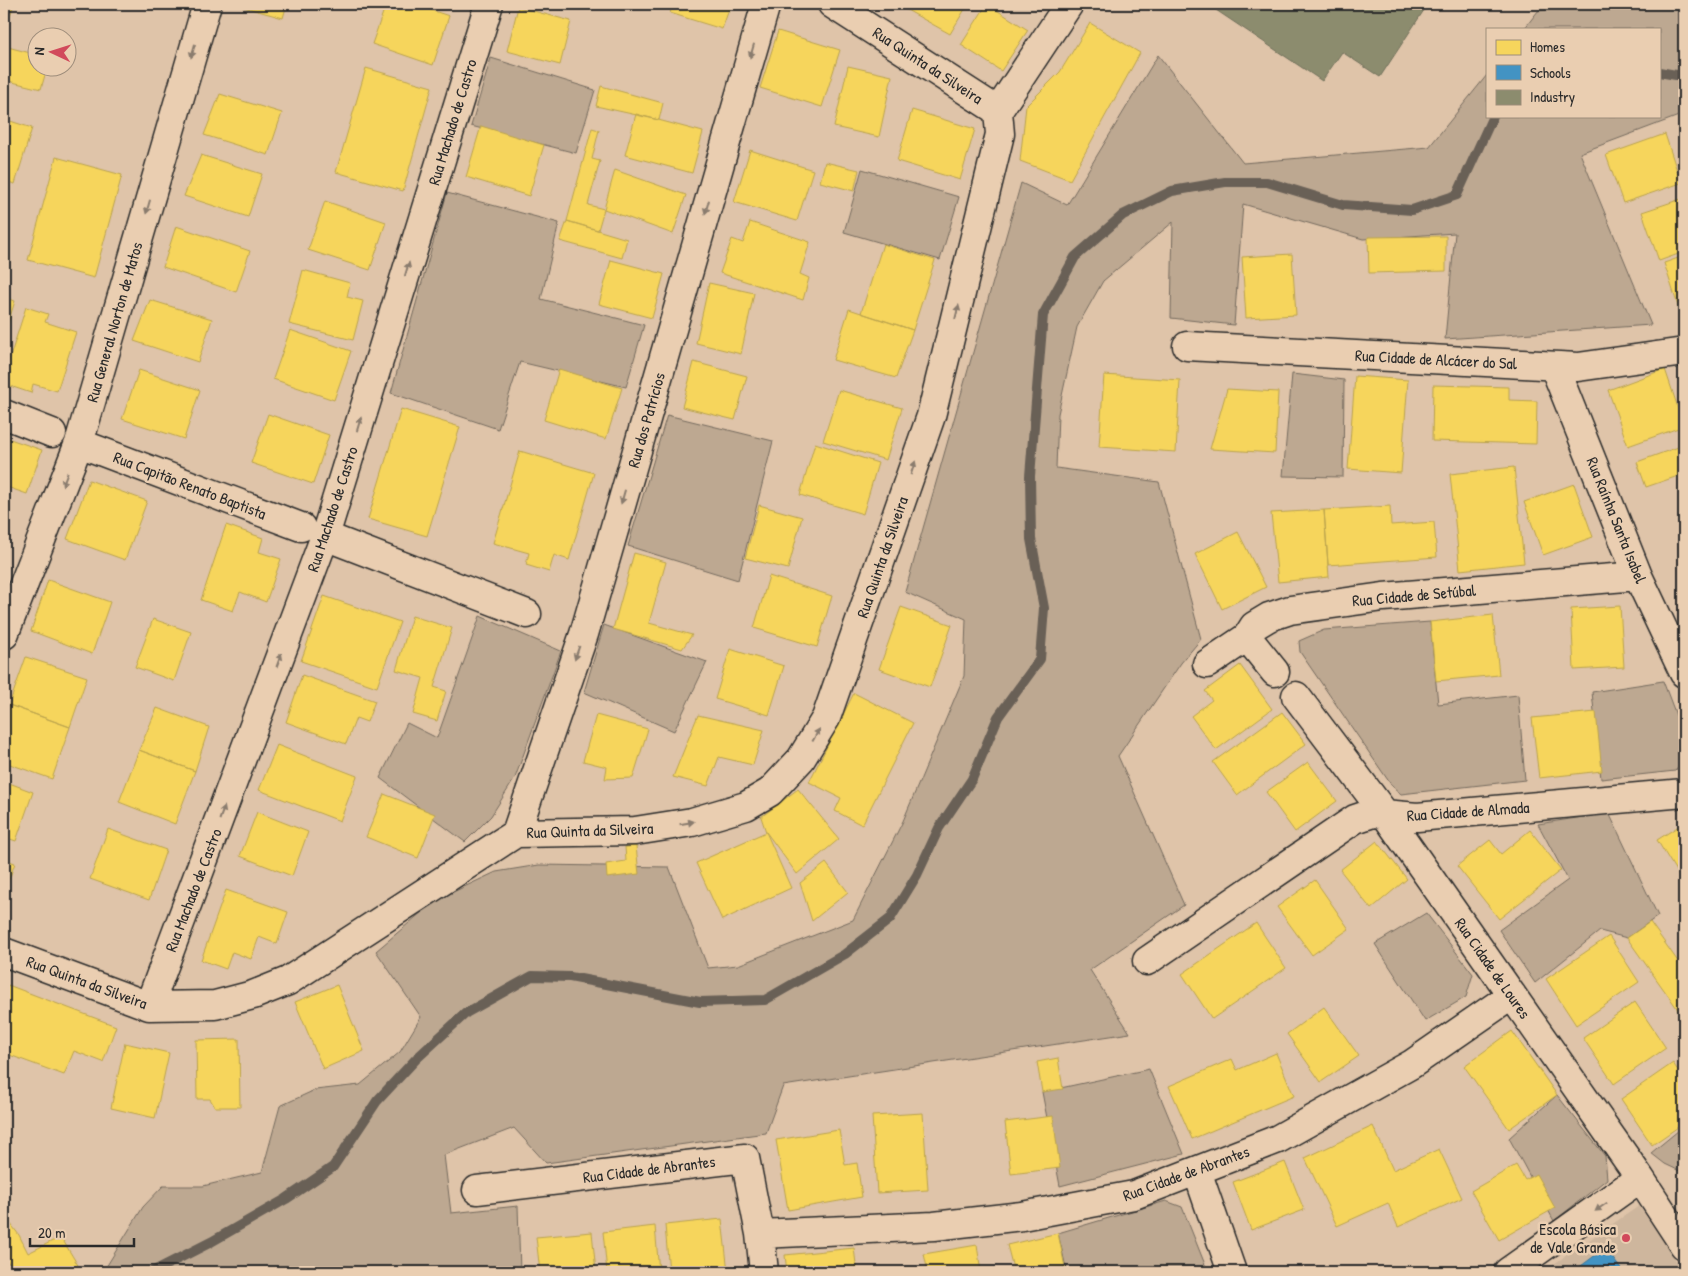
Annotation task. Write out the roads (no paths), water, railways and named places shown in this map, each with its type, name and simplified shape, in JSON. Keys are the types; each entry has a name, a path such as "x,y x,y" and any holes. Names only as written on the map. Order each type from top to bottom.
{"street":[{"name":"Rua General Norton de Matos","path":"4,634 79,443 207,4"},
{"name":"Rua Machado de Castro","path":"149,1006 313,531 489,4"},
{"name":"Rua dos Patrícios","path":"516,833 584,634 766,4"},
{"name":"Rua Quinta da Silveira","path":"832,4 998,111"},
{"name":"Rua Quinta da Silveira","path":"4,952 149,1006 215,1005 288,981 516,833 636,831 692,822 746,806 770,792 801,759 826,718 931,416 1000,134 998,111 1069,4"},
{"name":"Rua Cidade de Alcácer do Sal","path":"1187,346 1578,367 1684,352"},
{"name":"Rua Raínha Santa Isabel","path":"1554,366 1638,576 1684,673"},
{"path":"4,414 52,433"},
{"name":"Rua Capitão Renato Baptista","path":"79,443 527,614"},
{"name":"Rua Cidade de Setúbal","path":"1208,664 1247,637 1254,626 1269,617 1290,610 1383,597 1638,576"},
{"path":"1247,637 1275,672"},
{"name":"Rua Cidade de Loures","path":"1296,696 1385,814 1640,1178 1684,1245"},
{"name":"Rua Cidade de Almada","path":"1147,961 1355,819 1373,813 1418,817 1684,793"},
{"name":"Rua Cidade de Abrantes","path":"760,1234 934,1226 1022,1216 1134,1195 1278,1139 1412,1064 1512,995"},
{"name":"Rua Cidade de Abrantes","path":"477,1190 745,1158 760,1234 764,1272"},
{"path":"1197,1171 1232,1272"},
{"path":"1508,1272 1640,1178"}],"waterway":[{"path":"1660,72 1676,75 1684,74"},
{"path":"152,1272 211,1242 286,1199 333,1167 377,1101 416,1059 466,1013 532,976 570,977 700,1002 765,1000 845,954 890,919 917,875 939,828 972,779 998,717 1040,659 1044,608 1031,539 1030,476 1043,315 1075,257 1123,215 1172,191 1225,182 1267,182 1343,205 1412,210 1457,195 1492,118"}],"place":[{"name":"Escola Básica de Vale Grande","path":"1626,1238"}]}
